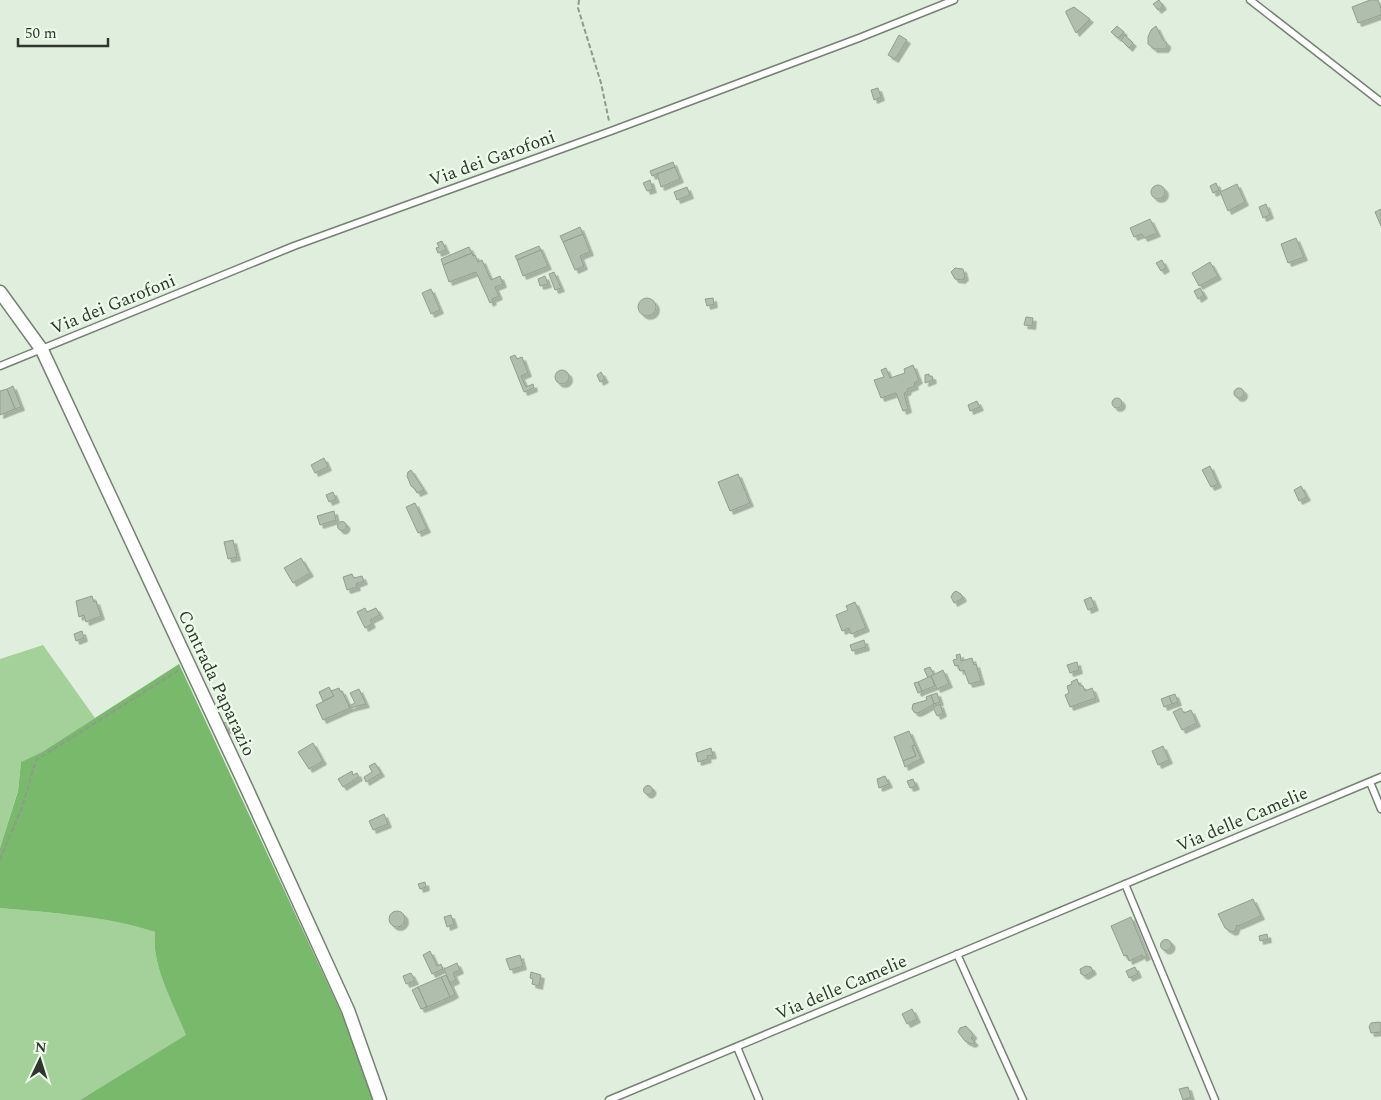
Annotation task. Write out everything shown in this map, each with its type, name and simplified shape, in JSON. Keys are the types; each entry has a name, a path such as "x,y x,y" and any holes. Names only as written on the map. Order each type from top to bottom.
{"street":[{"name":"Contrada Paparazio","path":"0,292 42,350 348,1010 380,1100"}],"lane":[{"name":"Via dei Garofoni","path":"0,366 294,246 611,131 859,38 954,0"},
{"path":"1250,0 1381,102"},
{"name":"Via delle Camelie","path":"609,1100 621,1098 957,954 1381,778"},
{"path":"1370,782 1381,809"},
{"path":"1125,884 1215,1100"},
{"path":"957,954 1023,1100"},
{"path":"737,1047 759,1100"}],"path":[{"path":"579,0 578,8 601,83 611,131"},
{"path":"0,860 22,807 36,760 188,664"}],"green space":[{"path":"43,645 95,718 42,752 21,762 18,790 0,848 0,659"},
{"path":"179,664 379,1094 380,1100 80,1100 186,1035 164,985 156,958 155,932 98,919 0,908 0,848 18,791 21,762 42,752"},
{"path":"0,908 98,919 155,932 156,958 160,971 187,1035 80,1100 0,1100"}],"building":[{"path":"1159,0 1163,6 1158,10 1153,4"},
{"path":"1370,0 1378,0 1381,15 1358,23 1352,7"},
{"path":"1074,7 1090,19 1076,33 1066,13 1066,11"},
{"path":"1117,26 1124,32 1118,38 1111,32"},
{"path":"1156,26 1163,40 1167,43 1165,49 1154,49 1148,44 1151,30"},
{"path":"899,35 907,40 895,59 888,55"},
{"path":"1125,35 1133,43 1129,48 1121,40"},
{"path":"878,88 881,97 874,100 871,90"},
{"path":"673,162 675,167 652,176 650,171"},
{"path":"675,167 680,179 661,187 657,174"},
{"path":"650,180 653,189 647,191 643,183"},
{"path":"1216,183 1219,190 1213,193 1210,186"},
{"path":"1237,184 1245,202 1228,211 1220,192"},
{"path":"1158,185 1163,187 1165,192 1163,197 1158,199 1153,197 1151,192 1153,187"},
{"path":"687,187 690,195 677,200 674,192"},
{"path":"1266,204 1270,215 1263,218 1259,207"},
{"path":"1381,209 1381,226 1375,212"},
{"path":"1150,219 1157,233 1144,238 1142,234 1134,237 1130,228"},
{"path":"580,227 583,234 563,242 560,236"},
{"path":"583,234 590,252 580,256 584,266 575,270 563,242"},
{"path":"1296,238 1304,257 1288,263 1281,244"},
{"path":"442,241 446,250 438,253 436,248 439,247 437,243"},
{"path":"539,246 541,250 517,260 515,256"},
{"path":"469,247 472,253 443,265 441,259"},
{"path":"541,250 548,266 523,276 517,260"},
{"path":"472,253 478,262 482,260 491,280 500,276 503,284 495,287 499,296 492,299 493,301 490,303 476,272 449,282 443,265"},
{"path":"1162,260 1166,268 1161,271 1156,263"},
{"path":"1210,262 1218,276 1199,286 1192,273"},
{"path":"955,268 963,269 965,277 962,280 955,279 951,272"},
{"path":"554,272 561,288 555,290 549,274"},
{"path":"545,276 548,284 540,286 538,279"},
{"path":"1200,288 1204,295 1198,299 1194,291"},
{"path":"431,289 440,310 431,314 422,293"},
{"path":"647,298 653,301 656,307 653,313 647,316 641,313 638,307 641,301"},
{"path":"713,298 714,304 707,306 705,299"},
{"path":"1026,317 1033,318 1032,326 1024,325"},
{"path":"515,355 517,359 522,357 528,373 521,376 526,387 533,384 534,388 524,392 510,357"},
{"path":"913,365 919,380 914,383 915,386 907,389 908,391 904,393 908,409 903,411 896,393 881,398 874,380 884,377 881,370 886,368 890,378 905,373 904,369"},
{"path":"559,370 565,370 569,377 565,384 559,384 555,380 555,374"},
{"path":"601,372 605,379 600,382 597,375"},
{"path":"929,374 933,380 925,383 925,375"},
{"path":"13,386 21,407 15,409 7,389"},
{"path":"1239,388 1244,393 1239,398 1234,393"},
{"path":"7,389 15,409 0,415 0,391"},
{"path":"1115,398 1119,398 1122,403 1121,407 1115,408 1112,405 1112,401"},
{"path":"977,401 980,407 970,411 968,405"},
{"path":"324,458 328,467 315,473 311,465"},
{"path":"1210,466 1218,484 1211,487 1202,470"},
{"path":"411,470 424,490 417,493 411,486 407,476"},
{"path":"738,474 750,503 730,511 718,482"},
{"path":"1301,486 1307,497 1299,501 1294,490"},
{"path":"333,492 336,499 329,502 326,495"},
{"path":"415,503 427,529 418,533 406,507"},
{"path":"334,511 336,520 320,525 317,516"},
{"path":"342,521 347,526 342,531 337,526"},
{"path":"233,540 237,557 228,559 224,542"},
{"path":"301,558 310,573 293,583 284,568"},
{"path":"352,574 354,578 362,576 364,581 356,584 357,587 347,590 343,577"},
{"path":"956,591 963,598 954,603 951,597"},
{"path":"92,596 94,602 96,601 101,616 86,622 84,615 79,617 76,601"},
{"path":"1091,597 1095,607 1088,610 1084,600"},
{"path":"855,602 866,628 851,634 849,628 842,631 836,615 848,610 846,606"},
{"path":"365,608 367,612 376,608 380,615 370,620 372,624 365,628 357,612"},
{"path":"82,631 84,638 76,641 74,634"},
{"path":"864,640 866,647 852,651 850,645"},
{"path":"960,654 961,661 972,658 974,665 976,664 981,681 969,684 964,670 960,671 958,665 955,666 953,660 957,659 956,655"},
{"path":"1077,662 1079,670 1070,673 1067,665"},
{"path":"930,667 934,675 928,678 924,669"},
{"path":"943,670 949,684 937,689 931,676"},
{"path":"931,676 935,686 922,691 918,682"},
{"path":"1077,679 1079,685 1083,686 1085,691 1092,688 1096,698 1070,707 1065,695 1069,693 1067,686"},
{"path":"918,682 922,691 918,693 914,683"},
{"path":"329,687 334,696 323,701 319,692"},
{"path":"339,688 350,708 323,720 316,705 334,696 331,691"},
{"path":"359,689 366,704 350,708 349,706 355,703 350,693"},
{"path":"937,693 940,702 934,704 931,695"},
{"path":"1175,694 1178,702 1172,704 1169,696"},
{"path":"931,695 934,704 920,712 914,712 912,709 913,704 927,700 926,697"},
{"path":"1169,696 1172,704 1164,707 1161,699"},
{"path":"940,704 943,713 937,716 933,707"},
{"path":"1181,708 1184,713 1191,710 1197,723 1182,730 1173,712"},
{"path":"230,721 233,728 223,731 221,724"},
{"path":"909,731 915,745 912,746 916,756 903,761 894,737"},
{"path":"313,743 323,761 309,769 298,752"},
{"path":"915,745 921,759 905,767 903,761 916,756 912,746"},
{"path":"1163,746 1169,760 1158,765 1152,751"},
{"path":"711,748 713,755 707,756 708,759 698,762 696,753"},
{"path":"375,763 381,773 366,782 364,777 372,772 369,766"},
{"path":"352,771 353,775 357,773 359,777 343,787 338,779"},
{"path":"885,776 889,784 879,788 877,779"},
{"path":"913,779 916,786 910,788 907,781"},
{"path":"648,785 653,790 648,795 643,790"},
{"path":"384,814 388,824 373,830 369,821"},
{"path":"425,882 426,887 420,889 418,884"},
{"path":"1253,899 1261,916 1237,925 1235,931 1232,932 1225,928 1218,914"},
{"path":"397,911 403,913 405,919 403,925 397,927 391,925 389,919 391,913"},
{"path":"451,915 454,924 447,927 444,917"},
{"path":"1131,917 1147,956 1143,958 1142,955 1129,961 1127,955 1124,956 1111,926"},
{"path":"1267,934 1268,939 1260,941 1259,936"},
{"path":"1166,939 1172,945 1166,951 1160,945"},
{"path":"430,951 437,966 441,964 443,969 432,974 423,955"},
{"path":"520,955 523,966 510,970 506,959"},
{"path":"457,963 460,970 453,973 456,980 450,983 444,969"},
{"path":"1086,966 1091,967 1093,971 1085,976 1081,974 1080,969"},
{"path":"1135,967 1138,974 1129,978 1126,971"},
{"path":"531,972 541,975 539,986 532,984"},
{"path":"411,973 415,981 406,984 403,976"},
{"path":"446,975 455,994 450,997 441,977"},
{"path":"441,977 450,997 427,1007 418,987"},
{"path":"418,987 427,1007 421,1009 412,990"},
{"path":"912,1009 917,1019 907,1024 902,1014"},
{"path":"1371,1023 1381,1023 1381,1032 1371,1033 1369,1027"},
{"path":"966,1026 973,1034 971,1038 975,1042 972,1044 965,1041 958,1032 960,1028"},
{"path":"1188,1087 1191,1097 1183,1100 1179,1089"}]}
